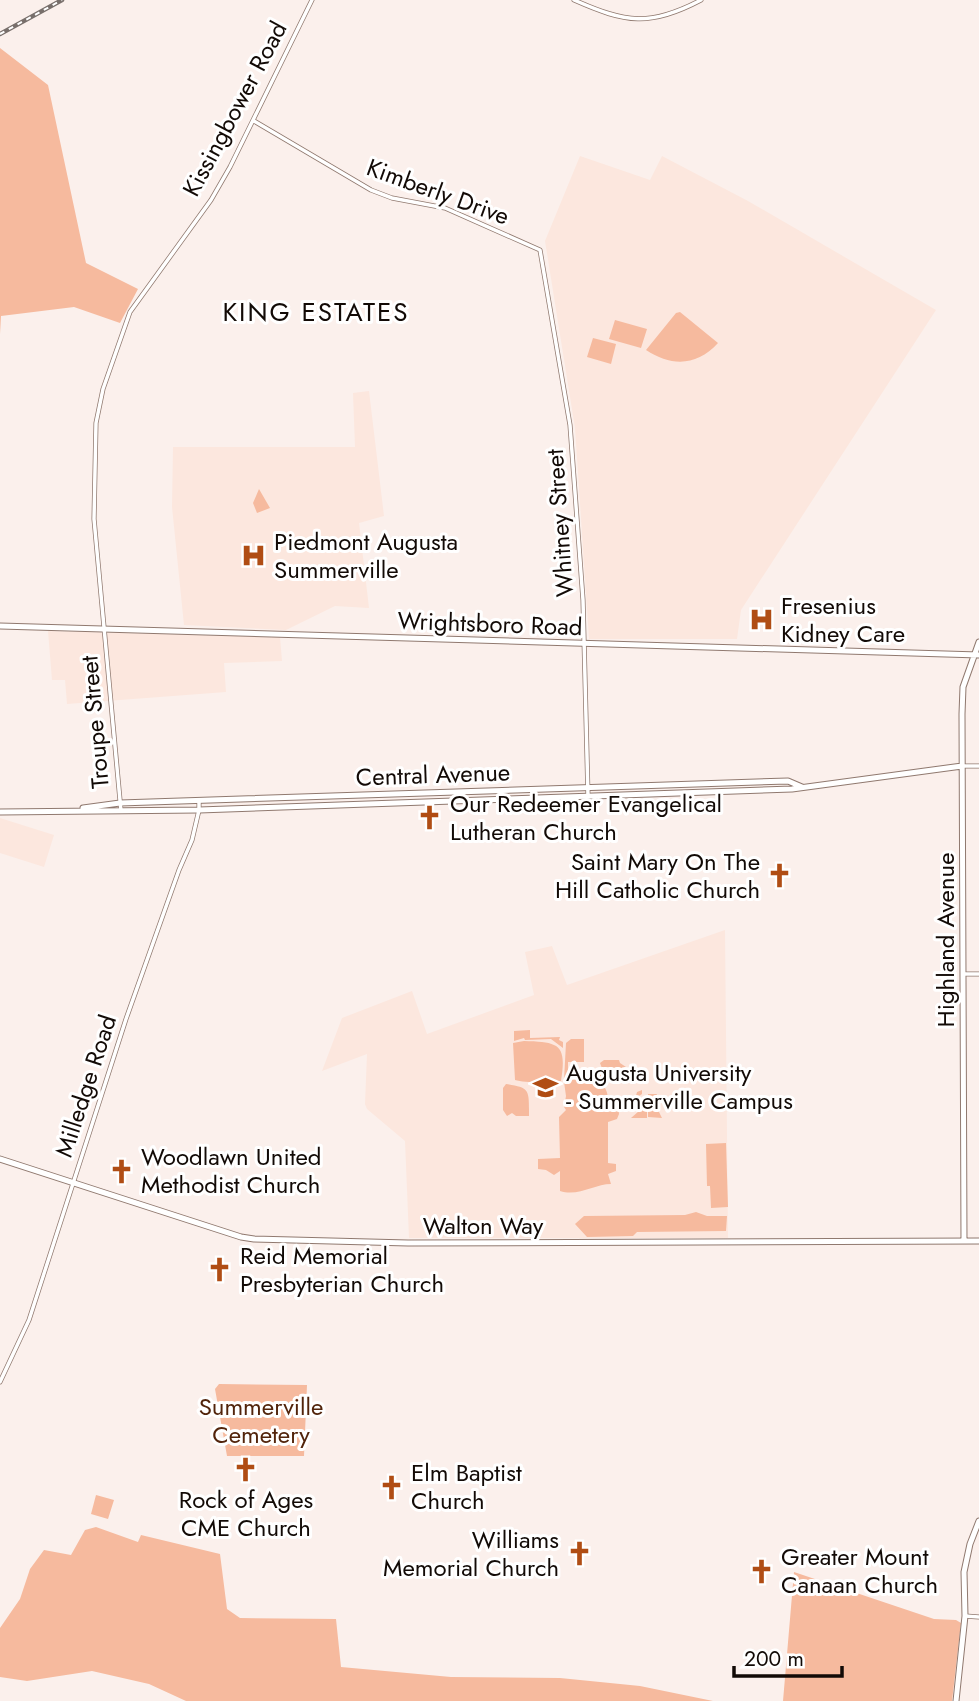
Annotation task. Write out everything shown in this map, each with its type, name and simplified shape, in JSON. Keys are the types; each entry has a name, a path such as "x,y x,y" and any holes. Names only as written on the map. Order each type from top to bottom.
{"main road":[{"name":"Wrightsboro Road","path":"0,626 976,655"},
{"name":"Highland Avenue","path":"964,1240 963,687 979,642"},
{"name":"Central Avenue","path":"0,812 199,810 792,789 962,766"},
{"name":"Central Avenue","path":"64,811 120,803 587,787 788,781 802,787"},
{"name":"Walton Way","path":"0,1159 254,1239 408,1244 979,1241"},
{"path":"956,1701 965,1616 964,1573 970,1544 979,1521"}],"street":[{"name":"Kissingbower Road","path":"104,629 94,505 96,423 103,389 130,312 211,200 312,0"},
{"path":"574,0 606,14 639,20 677,13 701,0"},
{"name":"Kimberly Drive","path":"253,120 371,190 392,198 445,208 540,250"},
{"name":"Whitney Street","path":"540,250 570,425 584,645 588,796"},
{"name":"Troupe Street","path":"104,629 121,811"},
{"name":"Central Avenue","path":"962,766 979,766"},
{"name":"Milledge Road","path":"0,1382 29,1320 126,1019 178,870 192,840 199,801"},
{"path":"964,974 979,974"},
{"path":"965,1616 979,1617"}],"shaded area":[{"path":"580,156 650,180 662,156 748,201 936,310 741,610 737,639 589,639 575,428 545,241"},
{"name":"Piedmont Augusta Summerville","path":"369,391 384,516 359,523 369,608 335,606 286,630 184,625 172,507 173,447 355,447 353,393"},
{"path":"48,631 280,637 282,661 224,663 226,692 67,704 65,680 52,680"},
{"path":"0,818 54,835 44,867 0,853"},
{"name":"Augusta University - Summerville Campus","path":"725,930 728,1238 409,1238 405,1141 367,1109 367,1054 322,1071 342,1018 412,991 427,1034 534,995 525,952 552,946 567,985"}],"green space":[{"path":"0,48 48,85 86,263 138,289 120,323 74,307 1,316 0,334"},
{"path":"680,312 718,343 702,356 684,362 665,359 646,350 676,313"},
{"path":"615,320 647,329 641,348 609,339"},
{"path":"593,338 616,344 611,364 587,357"},
{"path":"259,489 270,508 257,513 253,503"},
{"path":"530,1030 530,1038 560,1037 563,1048 551,1039 524,1038 514,1041 514,1031"},
{"path":"571,1039 584,1039 584,1062 568,1062 568,1078 564,1080 566,1043"},
{"path":"545,1042 558,1048 563,1059 561,1081 515,1080 513,1043"},
{"path":"604,1060 619,1060 626,1067 626,1077 607,1076 603,1082 598,1079 603,1071 600,1063"},
{"path":"569,1080 600,1083 607,1092 608,1099 618,1105 617,1119 608,1122 608,1163 616,1164 616,1171 608,1174 611,1184 573,1192 560,1191 560,1171 554,1175 538,1169 538,1159 560,1158 559,1117 566,1110 564,1082"},
{"path":"506,1084 526,1091 529,1116 516,1116 512,1113 507,1116 503,1110 503,1088"},
{"path":"642,1090 639,1096 641,1100 648,1099 648,1094 657,1094 652,1103 660,1104 659,1112 662,1118 648,1117 647,1103 647,1118 631,1118 639,1111 631,1103 634,1103 637,1092"},
{"path":"726,1143 728,1207 711,1208 710,1186 707,1186 706,1144"},
{"path":"696,1212 707,1216 727,1216 726,1231 637,1232 633,1236 587,1237 575,1224 584,1216 685,1215"},
{"name":"Summerville Cemetery","path":"219,1384 307,1385 304,1456 227,1456 215,1389"},
{"path":"96,1495 114,1500 108,1519 91,1514"},
{"path":"96,1527 138,1542 141,1535 220,1554 227,1609 240,1618 336,1619 341,1667 451,1677 560,1678 640,1686 713,1701 186,1701 149,1684 92,1671 27,1681 0,1677 0,1628 20,1599 30,1569 44,1550 71,1555 85,1530"},
{"path":"794,1572 934,1619 956,1620 961,1623 952,1701 783,1701"}],"railway":[{"path":"0,34 62,0"}],"place":[{"name":"Piedmont Augusta Summerville","path":"254,556"},
{"name":"Fresenius Kidney Care","path":"761,620"},
{"name":"Our Redeemer Evangelical Lutheran Church","path":"430,818"},
{"name":"Saint Mary On The Hill Catholic Church","path":"780,876"},
{"name":"Augusta University - Summerville Campus","path":"546,1087"},
{"name":"Woodlawn United Methodist Church","path":"121,1171"},
{"name":"Reid Memorial Presbyterian Church","path":"220,1270"},
{"name":"Rock of Ages CME Church","path":"246,1469"},
{"name":"Elm Baptist Church","path":"391,1487"},
{"name":"Williams Memorial Church","path":"579,1554"},
{"name":"Greater Mount Canaan Church","path":"761,1571"}],"district":[{"name":"KING ESTATES","path":"316,312"}]}
